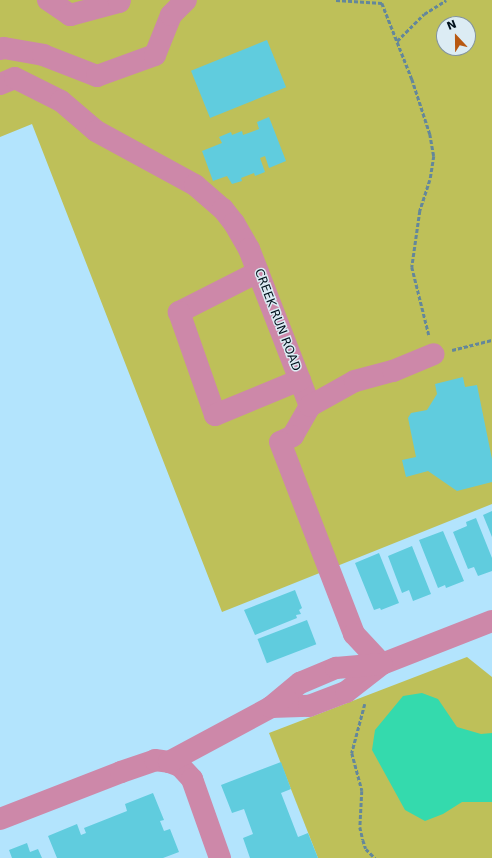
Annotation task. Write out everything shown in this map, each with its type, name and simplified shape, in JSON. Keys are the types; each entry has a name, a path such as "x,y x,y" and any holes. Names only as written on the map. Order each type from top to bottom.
{"street":[{"path":"48,0 70,15 118,2 120,0"},
{"path":"0,50 4,48 43,55 97,76 155,55 171,15 186,0"},
{"name":"CREEK RUN ROAD","path":"0,84 15,78 61,101 96,131 196,185 223,208 244,239 310,406"},
{"path":"258,272 179,312 215,415 300,380"},
{"path":"382,664 354,634 280,442 293,436 310,406 355,381 393,371 434,354"},
{"path":"169,762 271,707 309,706 346,692 382,664 492,621"},
{"path":"0,819 155,760 169,762 180,766 192,779 220,858"}],"path":[{"path":"336,0 382,3 430,134 434,156 430,180 420,211 412,267 434,354 492,340"},
{"path":"397,41 424,14 446,0"},
{"path":"366,700 352,753 362,791 360,827 366,849 375,858"}],"shaded area":[{"path":"0,0 492,0 492,504 222,612 32,124 0,137"},
{"path":"467,657 492,677 492,858 318,858 269,733"},
{"path":"422,693 438,699 457,727 481,734 492,733 492,802 462,802 443,814 425,821 405,810 372,750 375,730 403,696"}],"building":[{"path":"267,40 286,87 210,118 191,71"},
{"path":"269,117 286,161 269,168 265,156 260,158 265,172 255,176 254,173 241,178 242,181 232,184 227,176 213,181 202,151 222,143 219,137 231,132 232,135 242,131 243,135 259,129 257,122"},
{"path":"463,377 465,387 477,385 492,459 492,482 457,491 428,471 406,477 402,460 416,457 408,418 411,413 427,410 437,394 435,384"},
{"path":"492,511 492,537 483,515"},
{"path":"476,518 492,558 492,571 478,576 474,567 468,569 453,532 467,526 466,522"},
{"path":"443,531 464,581 446,588 445,585 438,588 419,540"},
{"path":"412,546 431,594 413,601 409,590 402,593 388,556"},
{"path":"379,553 399,603 381,610 380,608 374,610 355,563"},
{"path":"295,590 302,608 299,610 301,614 296,615 297,618 255,635 244,610"},
{"path":"307,620 316,644 267,663 258,639"},
{"path":"281,762 291,789 281,793 298,837 308,833 318,858 250,858 243,838 253,834 244,809 232,813 221,785"},
{"path":"153,793 164,820 160,821 164,831 170,829 179,852 163,858 57,858 48,836 77,824 81,835 86,833 84,828 127,811 125,804"},
{"path":"27,843 30,852 38,849 42,858 12,858 9,850"}]}
